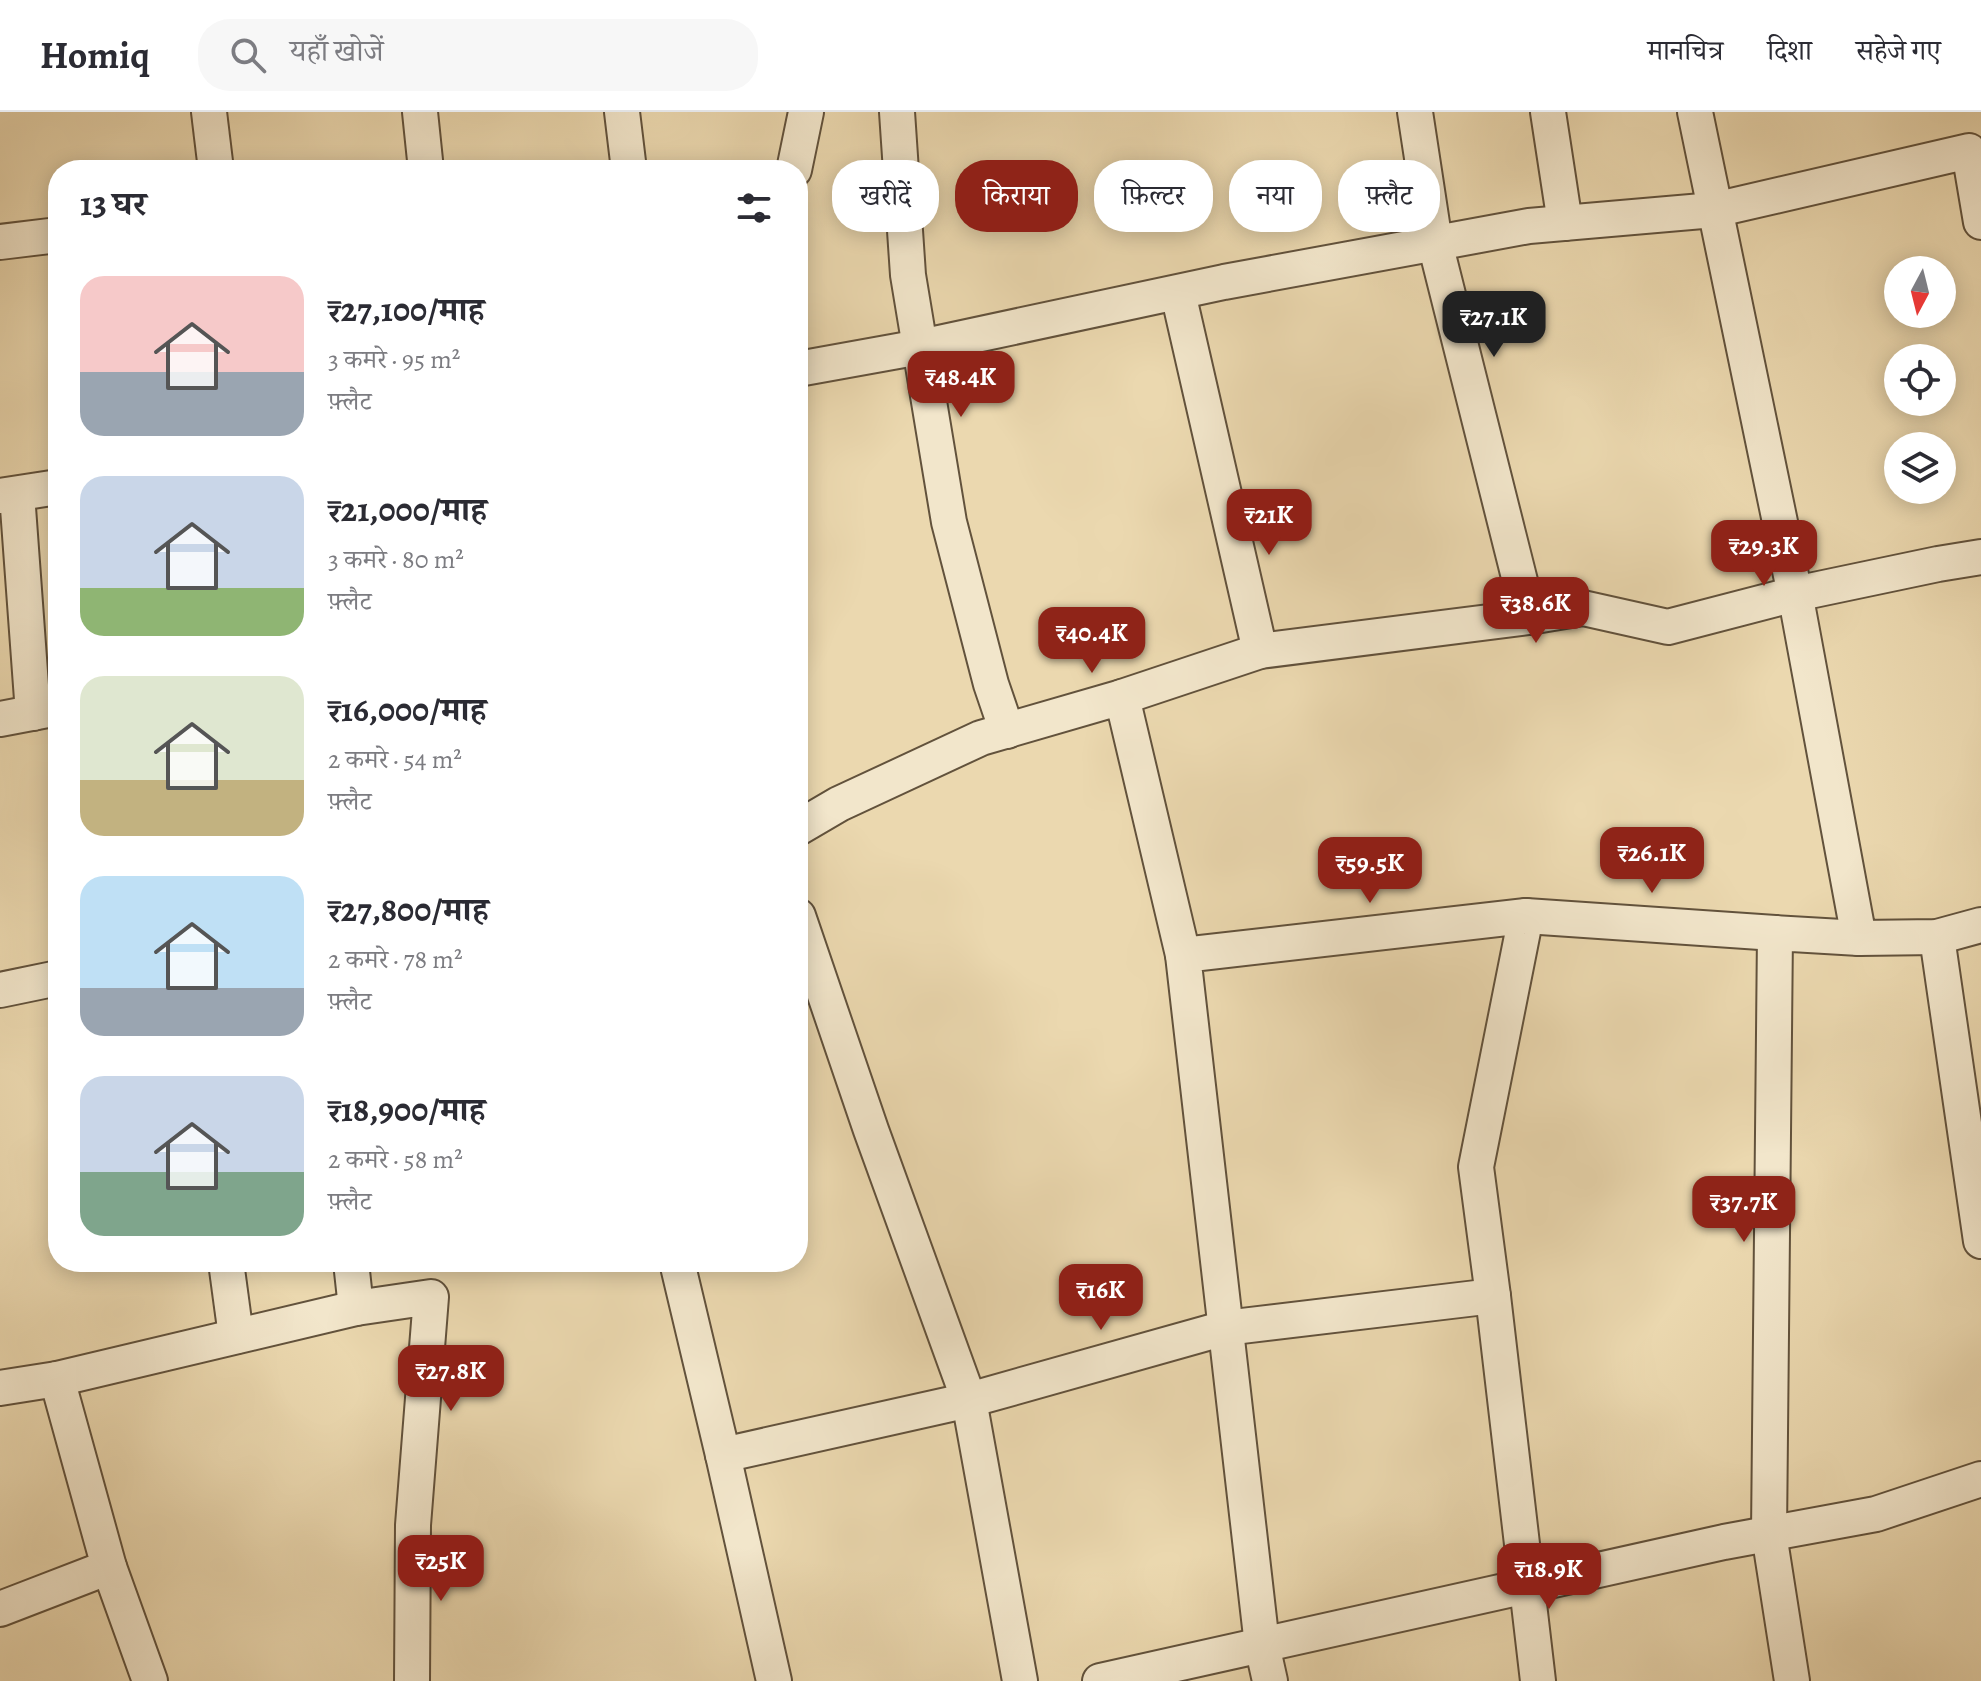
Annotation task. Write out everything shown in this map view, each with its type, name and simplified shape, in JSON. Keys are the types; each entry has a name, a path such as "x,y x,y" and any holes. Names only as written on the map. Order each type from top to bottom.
{"street":[{"path":"209,112 215,160"},
{"path":"420,112 425,160"},
{"path":"622,112 628,160"},
{"path":"796,160 806,112"},
{"path":"897,112 908,275 949,522 991,684 1007,731"},
{"path":"1415,112 1435,243 1529,617"},
{"path":"1548,112 1565,223"},
{"path":"1695,112 1795,594 1859,938"},
{"path":"808,367 920,347 1224,282 1529,226 1714,210 1969,151 1981,222"},
{"path":"0,242 48,236"},
{"path":"1178,293 1260,651"},
{"path":"30,713 8,495 48,489"},
{"path":"808,822 839,804 981,738 1122,697 1260,651 1583,608 1668,627 1795,594 1981,557"},
{"path":"1122,697 1183,955 1262,1645 1270,1681"},
{"path":"1183,955 1526,916 1859,938 1937,937 1981,925"},
{"path":"1526,916 1476,1167 1538,1681"},
{"path":"1775,933 1769,1534 1792,1681"},
{"path":"1937,937 1981,1241"},
{"path":"808,945 969,1400 1020,1681"},
{"path":"0,990 48,980"},
{"path":"227,1272 236,1336"},
{"path":"352,1272 356,1308"},
{"path":"679,1272 774,1681"},
{"path":"723,1455 969,1400 1225,1328 1493,1296"},
{"path":"0,1388 57,1379 356,1308 431,1297 413,1525 412,1681"},
{"path":"57,1379 109,1567 150,1681"},
{"path":"1100,1681 1724,1542 1876,1514 1981,1479"},
{"path":"0,1609 109,1567"}]}
